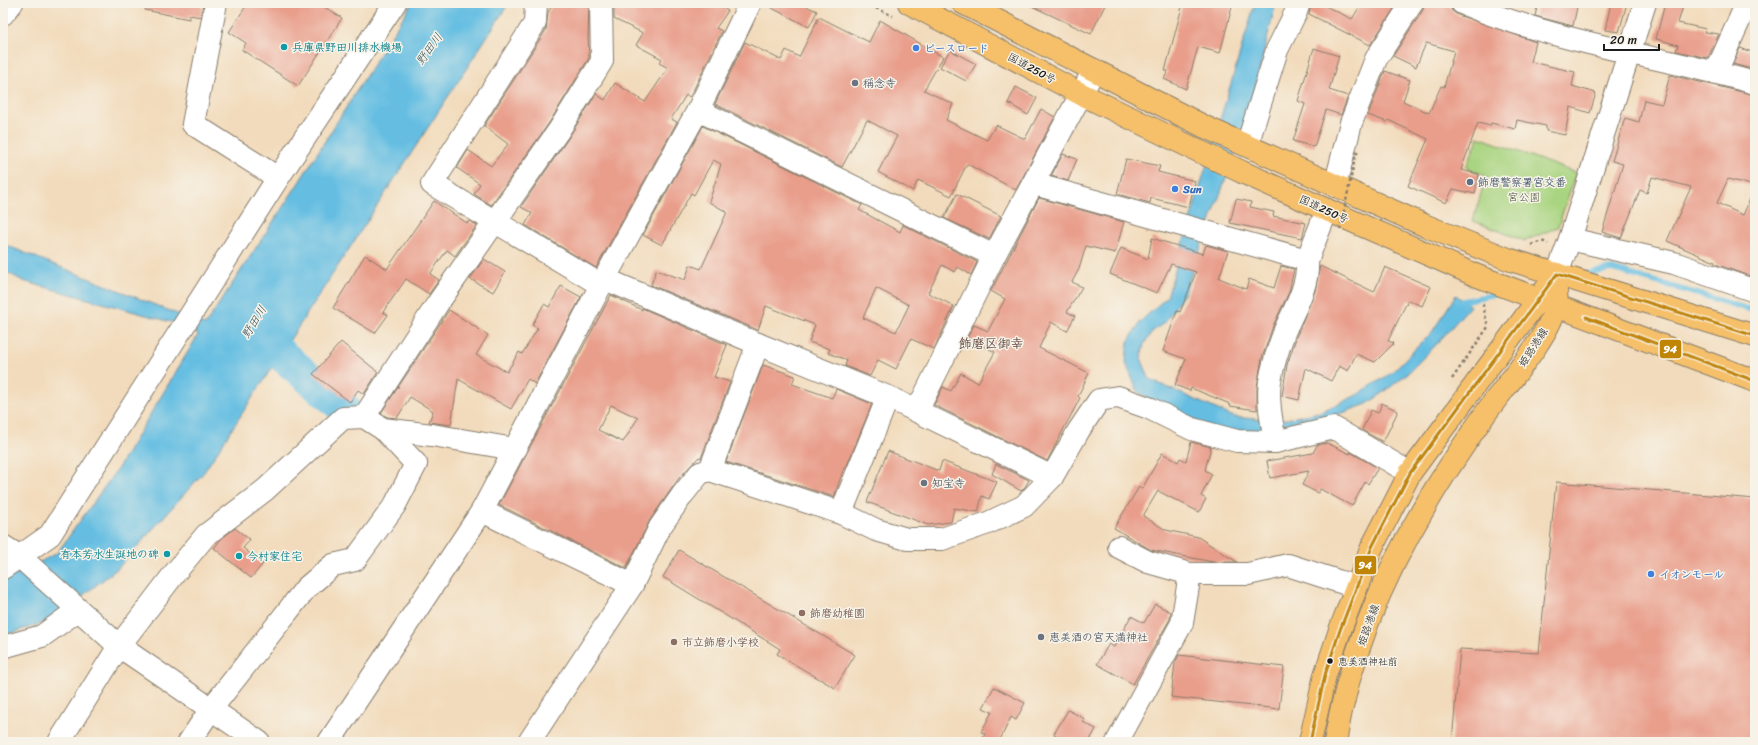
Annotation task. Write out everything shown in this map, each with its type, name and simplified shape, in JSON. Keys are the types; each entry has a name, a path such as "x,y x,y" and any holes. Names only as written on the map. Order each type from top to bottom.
{"main road":[{"name":"国道250号","path":"909,3 1081,94 1242,172 1327,210 1475,275 1755,381"},
{"path":"963,3 1205,127 1335,186 1508,260 1755,336"},
{"name":"姫路港線","path":"1335,742 1348,682 1371,613 1403,545 1444,476 1485,415 1542,337 1547,302 1556,274"},
{"path":"1310,742 1325,675 1356,587 1372,547 1410,473 1547,302"}],"street":[{"path":"3,14 12,3"},
{"path":"216,3 193,124 278,178"},
{"path":"259,742 120,646 78,610 8,557 50,535 278,178 395,3"},
{"path":"536,3 535,23 432,184 496,223 603,282 888,397 1052,477"},
{"path":"364,417 438,303 496,223 559,130 602,62 601,3"},
{"path":"329,742 482,511 603,282 698,110 750,3"},
{"path":"1247,145 1277,50 1299,3"},
{"path":"1335,186 1351,123 1376,59 1412,3"},
{"path":"1462,3 1534,28 1716,72 1755,83"},
{"path":"1556,274 1570,239 1645,3"},
{"path":"1716,72 1747,3"},
{"path":"917,411 994,256 1094,70"},
{"path":"698,110 994,256"},
{"path":"1034,184 1307,260"},
{"path":"1275,442 1270,409 1270,381 1283,338 1294,314 1308,271 1307,260 1327,210"},
{"path":"1570,239 1674,263 1755,291"},
{"path":"710,470 758,344"},
{"path":"841,513 888,397"},
{"path":"529,742 632,585 660,527 700,473 710,470 841,513 876,530 907,539 942,539 988,523 1024,506 1052,477 1079,430 1099,400 1118,397 1149,408 1192,429 1237,441 1275,442 1334,428 1410,473"},
{"path":"59,742 120,646 174,574 206,535 265,490 343,418 364,417 383,429 416,464 395,505 355,560 333,565 306,588 211,709 189,742"},
{"path":"383,429 432,435 514,449"},
{"path":"482,511 632,585"},
{"path":"1119,546 1148,562 1190,574 1248,574 1288,565 1356,587"},
{"path":"1117,742 1182,624 1190,574"},
{"path":"3,647 42,636 78,610"}],"path":[{"path":"1340,230 1356,153 1361,153"},
{"path":"1448,386 1488,327 1484,302 1477,298"}],"green space":[{"name":"宮公園","path":"1479,137 1576,173 1558,227 1525,241 1473,221 1486,176 1466,167"}],"water":[{"name":"野田川","path":"412,3 509,3 204,472 117,569 51,620 3,636 3,581 57,553 118,468 198,335 189,327 23,281 3,270 3,244 205,325 296,187"},
{"path":"1255,3 1276,3 1247,120 1184,294 1165,322 1153,331 1144,344 1141,358 1149,378 1234,417 1276,421 1320,412 1355,396 1390,374 1432,332 1456,295 1470,306 1435,346 1408,373 1383,393 1367,404 1287,433 1218,430 1148,399 1137,391 1126,363 1128,342 1141,321 1167,297"}],"building":[{"path":"146,3 203,3 201,17 189,15 189,19 145,10"},
{"name":"兵庫県野田川排水機場","path":"248,3 318,3 342,18 298,86 242,50 246,43 229,32"},
{"path":"554,3 589,3 589,58 549,123 491,205 474,194 480,184 457,168 468,150 491,166 508,144 484,126 546,30 548,12"},
{"path":"614,3 716,3 728,11 716,28 722,31 690,97 686,95 671,119 677,122 596,268 525,225 532,213 521,207 569,137 596,94 605,100 615,83 645,102 668,68 659,63 662,59 636,45 643,33 614,19"},
{"path":"762,3 799,3 817,11 809,27"},
{"path":"1025,3 1106,3 1091,34"},
{"path":"1183,3 1233,3 1220,53 1198,47 1186,89 1164,79 1168,71 1165,71"},
{"path":"1311,3 1319,3 1352,19 1362,3 1392,3 1396,6 1370,45 1309,14"},
{"path":"1424,3 1445,3 1450,5 1452,11 1458,15 1536,42 1531,62 1575,72 1572,86 1596,93 1590,113 1570,107 1565,135 1546,131 1546,126 1517,120 1515,129 1491,123 1490,126 1478,123 1461,170 1479,174 1475,194 1453,189 1446,203 1408,186 1428,139 1388,120 1387,122 1368,115 1385,71 1410,80 1403,101 1429,113 1441,86 1444,87 1454,51 1426,43 1416,67 1393,56 1423,10"},
{"path":"1538,3 1578,3 1573,26 1535,16"},
{"path":"1611,3 1627,3 1619,32 1605,30"},
{"path":"1665,3 1684,3 1678,23 1706,29 1705,32 1719,34 1708,58 1676,51 1678,45 1656,39"},
{"path":"819,17 869,42 880,20 943,57 924,90 953,104 946,120 987,140 996,125 1025,139 1041,109 1055,117 1016,190 967,164 951,196 918,180 913,191 878,172 897,136 867,120 842,167 715,104 745,42 781,60 786,50 799,57"},
{"path":"1314,48 1339,56 1329,90 1348,96 1341,115 1326,110 1314,147 1293,141 1305,104 1298,101"},
{"path":"1740,48 1755,53 1755,70 1733,64"},
{"path":"950,50 976,64 966,81 940,67"},
{"path":"1670,75 1755,95 1755,186 1728,179 1717,203 1743,215 1755,188 1755,278 1715,264 1715,262 1667,241 1691,187 1652,177 1647,193 1640,190 1621,238 1602,232 1623,164 1612,161 1625,118 1639,122 1644,100 1662,104"},
{"path":"1016,87 1037,98 1028,115 1008,103"},
{"path":"703,126 862,205 859,210 900,232 903,225 977,262 971,275 958,267 955,272 942,265 928,293 954,306 934,349 911,339 896,369 878,360 870,376 845,366 847,360 828,353 830,349 809,342 815,325 766,306 758,330 651,285 656,270 685,280 690,265 701,269 727,212 709,202 721,164 713,160 694,195 691,193 662,245 643,235","holes":["876,288 909,305 896,332 863,318"]},
{"path":"1063,154 1077,159 1068,181 1051,176"},
{"path":"1126,159 1160,166 1158,172 1195,181 1189,207 1151,198 1150,203 1117,194"},
{"path":"957,194 1001,216 989,239 944,218"},
{"path":"1039,198 1124,222 1115,253 1086,246 1079,269 1072,282 1082,287 1067,312 1075,316 1067,331 1051,322 1039,348 1089,373 1078,396 1080,398 1047,461 934,405 943,387 951,391 961,373 978,383 995,352 967,338 974,325 988,331 1005,299 991,291"},
{"path":"1236,199 1251,202 1250,207 1274,212 1273,216 1306,223 1302,238 1230,223"},
{"path":"434,201 467,223 469,221 477,225 455,256 447,250 430,274 439,280 429,294 406,279 383,312 388,315 375,333 333,308 365,255 387,269"},
{"path":"1152,238 1203,254 1206,245 1228,251 1219,278 1246,289 1249,279 1274,288 1281,266 1294,269 1289,292 1273,326 1262,358 1257,387 1257,410 1230,406 1230,404 1191,388 1190,391 1175,385 1186,359 1163,351 1177,311 1180,312 1196,272 1171,264 1157,293 1110,274 1121,248 1148,259"},
{"path":"484,259 505,272 493,292 470,279"},
{"path":"1320,266 1374,292 1385,267 1431,287 1422,306 1408,300 1388,341 1394,343 1375,362 1356,354 1348,371 1339,366 1331,381 1306,368 1299,400 1282,396 1287,365 1297,335 1315,291"},
{"path":"561,286 581,297 535,384 528,379 511,409 458,379 451,425 429,422 433,411 410,397 397,418 387,417 381,413 449,310 488,335 476,355 507,372 519,352 522,354 538,328 532,325 544,304 549,307"},
{"path":"611,295 642,310 642,308 727,345 714,377 730,382 701,458 699,457 679,478 650,520 626,568 499,505","holes":["611,405 638,418 623,442 598,430"]},
{"path":"341,342 378,372 364,394 358,390 350,402 313,374"},
{"path":"763,365 795,376 792,384 832,398 836,389 872,404 846,468 844,468 834,497 726,462"},
{"path":"1382,403 1398,411 1383,442 1362,430 1371,410 1378,413"},
{"path":"1191,442 1211,447 1205,470 1212,474 1201,496 1206,499 1199,512 1158,491 1143,516 1166,530 1198,537 1237,562 1213,562 1151,550 1114,528 1139,487 1142,489 1162,453 1178,462 1180,458 1186,461"},
{"path":"1327,443 1350,454 1350,452 1378,468 1368,484 1365,482 1352,506 1320,489 1318,493 1302,485 1309,471 1270,478 1267,461 1313,453 1317,445"},
{"path":"888,451 939,471 942,461 997,482 989,499 982,496 978,512 954,508 951,522 928,525 867,502"},
{"path":"996,464 1029,480 1025,487 1021,491 992,474"},
{"name":"イオンモール","path":"1556,482 1755,499 1755,742 1452,742 1460,649 1539,653"},
{"name":"今村家住宅","path":"235,528 250,540 243,548 263,564 251,578 214,548 221,539"},
{"path":"679,550 855,655 835,688 777,654 780,649 663,577"},
{"path":"1155,604 1171,612 1170,619 1133,684 1097,664 1109,644 1114,647 1131,616 1144,623"},
{"path":"1179,655 1284,667 1279,709 1171,697 1175,663"},
{"path":"994,687 1025,703 1016,720 1011,717 999,742 981,742 985,734 981,732 992,712 983,708"},
{"path":"1068,710 1085,719 1083,722 1096,729 1089,742 1069,742 1054,734"}],"waterway":[{"path":"1585,274 1612,269 1755,311"},
{"path":"1458,306 1463,301 1500,293"},
{"name":"野田川","path":"250,328 344,408"}],"transit line":[{"name":"94","path":"1310,742 1325,675 1340,630 1372,547 1410,473 1557,274 1755,336"},
{"name":"94","path":"1586,317 1755,381"}],"place":[{"name":"兵庫県野田川排水機場","path":"284,47"},
{"name":"ピースロード","path":"916,48"},
{"name":"稱念寺","path":"855,83"},
{"name":"飾磨警察署宮交番","path":"1470,182"},
{"name":"Sun","path":"1175,189"},
{"name":"知宝寺","path":"924,483"},
{"name":"有本芳水生誕地の碑","path":"167,554"},
{"name":"今村家住宅","path":"239,556"},
{"name":"イオンモール","path":"1651,574"},
{"name":"飾磨幼稚園","path":"802,613"},
{"name":"恵美酒の宮天満神社","path":"1041,637"},
{"name":"市立飾磨小学校","path":"674,642"},
{"name":"恵美酒神社前","path":"1330,661"}],"district":[{"name":"飾磨区御幸","path":"991,343"}]}
